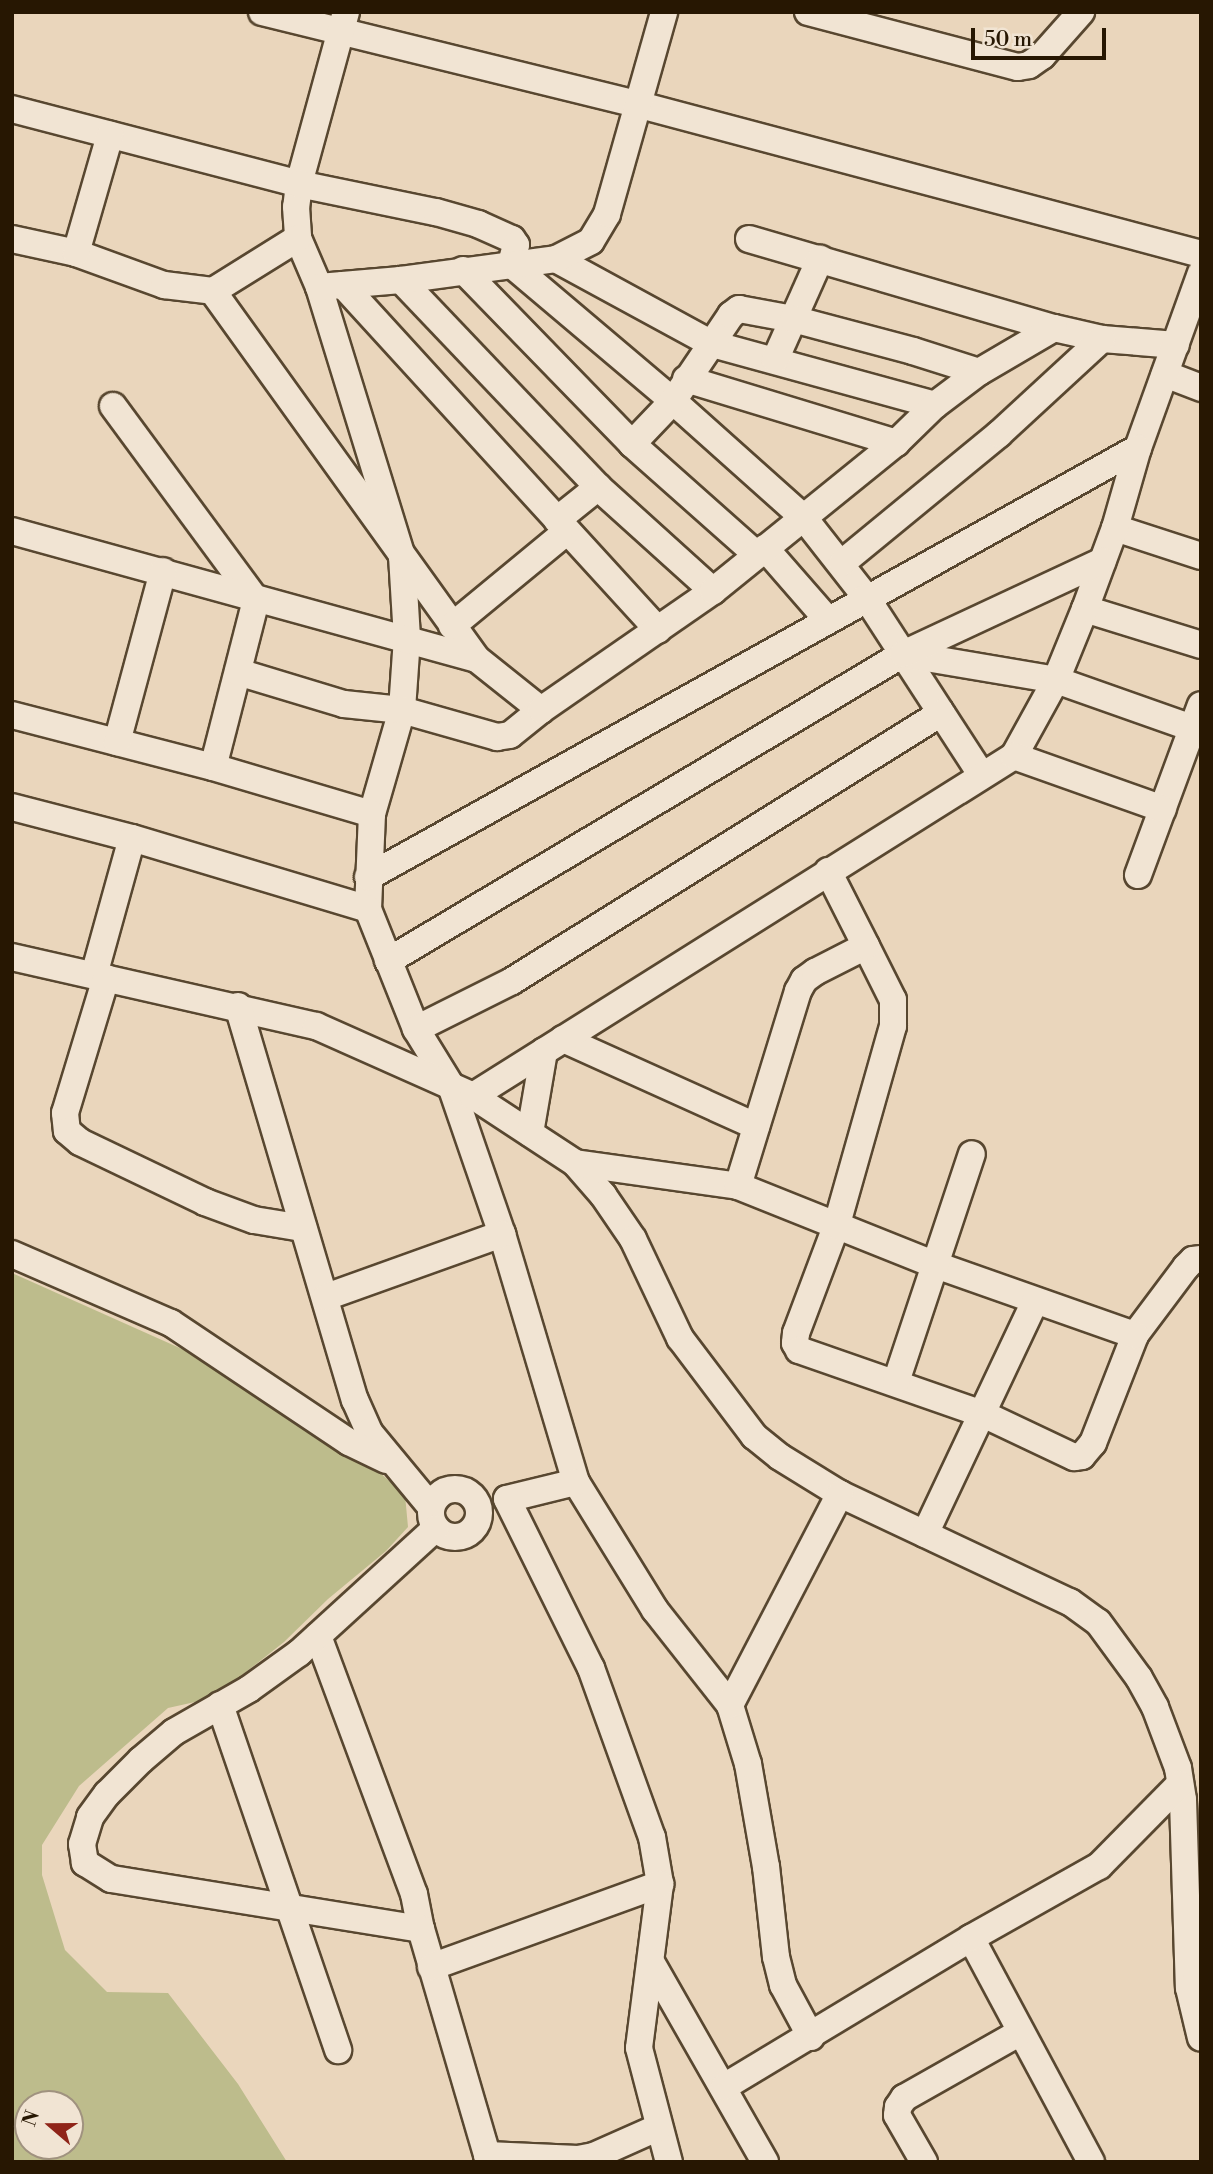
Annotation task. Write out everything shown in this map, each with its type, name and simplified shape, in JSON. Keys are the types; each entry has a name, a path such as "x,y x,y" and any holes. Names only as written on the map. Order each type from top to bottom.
{"street":[{"path":"262,12 344,23 640,105 1201,254"},
{"path":"331,286 401,280 556,258 591,241 599,231 640,105 664,12"},
{"path":"808,12 1018,67 1029,65 1042,56 1081,12"},
{"path":"344,23 299,184 298,238 331,286 658,629"},
{"path":"12,109 299,184 478,224 512,239 516,245 511,264"},
{"path":"76,253 110,135"},
{"path":"12,239 76,253 164,285 213,291 298,238"},
{"path":"749,239 1054,328 1102,339 1176,345"},
{"path":"556,258 712,344 935,404"},
{"path":"775,360 820,259"},
{"path":"511,264 680,390 804,518 842,563 866,597 981,774"},
{"path":"463,270 632,444 761,552 827,619"},
{"path":"462,1091 554,1045 1013,756 1056,680 1085,609 1115,528 1138,449 1201,273"},
{"path":"401,280 598,487 713,591"},
{"path":"331,286 402,556 407,638 401,710 372,814 368,909 415,1029 462,1091 576,1482 654,1610 730,1705 748,1764 766,1867 776,1957 783,1985 811,2037"},
{"path":"213,291 477,659 541,710"},
{"path":"632,444 680,390 731,315 738,309 793,319 979,372"},
{"path":"238,672 344,704 401,710 497,737 510,735 541,710 713,591 896,443 935,404 979,372 1054,328"},
{"path":"842,563 999,434 1102,339"},
{"path":"1165,374 1201,388"},
{"path":"680,390 896,443"},
{"path":"113,406 257,600"},
{"path":"368,877 866,597 1138,449"},
{"path":"452,626 562,526 598,487"},
{"path":"1115,528 1201,556"},
{"path":"14,536 163,571 257,600 407,638 477,659"},
{"path":"388,961 903,653 1102,561"},
{"path":"117,742 163,571"},
{"path":"213,767 257,600"},
{"path":"1085,609 1201,645"},
{"path":"903,653 1056,680 1198,722 1138,875"},
{"path":"415,1029 512,981 941,713"},
{"path":"12,715 213,767 372,814"},
{"path":"1013,756 1163,809"},
{"path":"12,807 132,838 368,909"},
{"path":"132,838 65,1113 67,1131 80,1142 205,1202 254,1220 303,1228"},
{"path":"828,871 893,1000 893,1026 837,1224 795,1343 799,1350 982,1414 1073,1457 1082,1456 1093,1443 1135,1335 1186,1267 1193,1260 1201,1259"},
{"path":"738,1186 804,979 866,946"},
{"path":"12,957 238,1006 337,1032 462,1091 575,1163 633,1238 680,1338 754,1436 780,1457 840,1494 1070,1602 1098,1622 1139,1678 1186,1771 1189,1989 1201,2038"},
{"path":"238,1006 355,1400 369,1432 396,1465 434,1518 443,1534 462,1536 476,1524 477,1505 468,1493 454,1489 439,1494 434,1518 318,1636 249,1689 174,1732 107,1794 84,1830 82,1844 85,1863 111,1880 421,1929"},
{"path":"554,1045 756,1126"},
{"path":"530,1133 554,1045"},
{"path":"896,1382 972,1154"},
{"path":"575,1163 738,1186 936,1265 1135,1335"},
{"path":"326,1297 502,1234"},
{"path":"12,1254 172,1324 302,1407 349,1441 396,1465"},
{"path":"925,1534 1035,1301"},
{"path":"477,1505 576,1482"},
{"path":"730,1705 840,1494"},
{"path":"507,1499 591,1668 652,1837 660,1884 639,2048 669,2162"},
{"path":"318,1636 414,1894 421,1929 488,2159 594,2156 659,2127"},
{"path":"220,1705 338,2050"},
{"path":"724,2087 811,2037 971,1938 1099,1866 1186,1771"},
{"path":"432,1967 660,1884"},
{"path":"971,1938 1091,2162"},
{"path":"651,1962 765,2162"},
{"path":"925,2162 897,2115 898,2107 904,2098 1019,2032"}],"shaded area":[{"path":"12,1273 220,1366 368,1462 405,1495 408,1527 386,1551 328,1599 284,1642 213,1698 168,1708 79,1786 42,1845 42,1875 65,1950 107,1992 168,1993 238,2084 287,2162 12,2162"}]}
